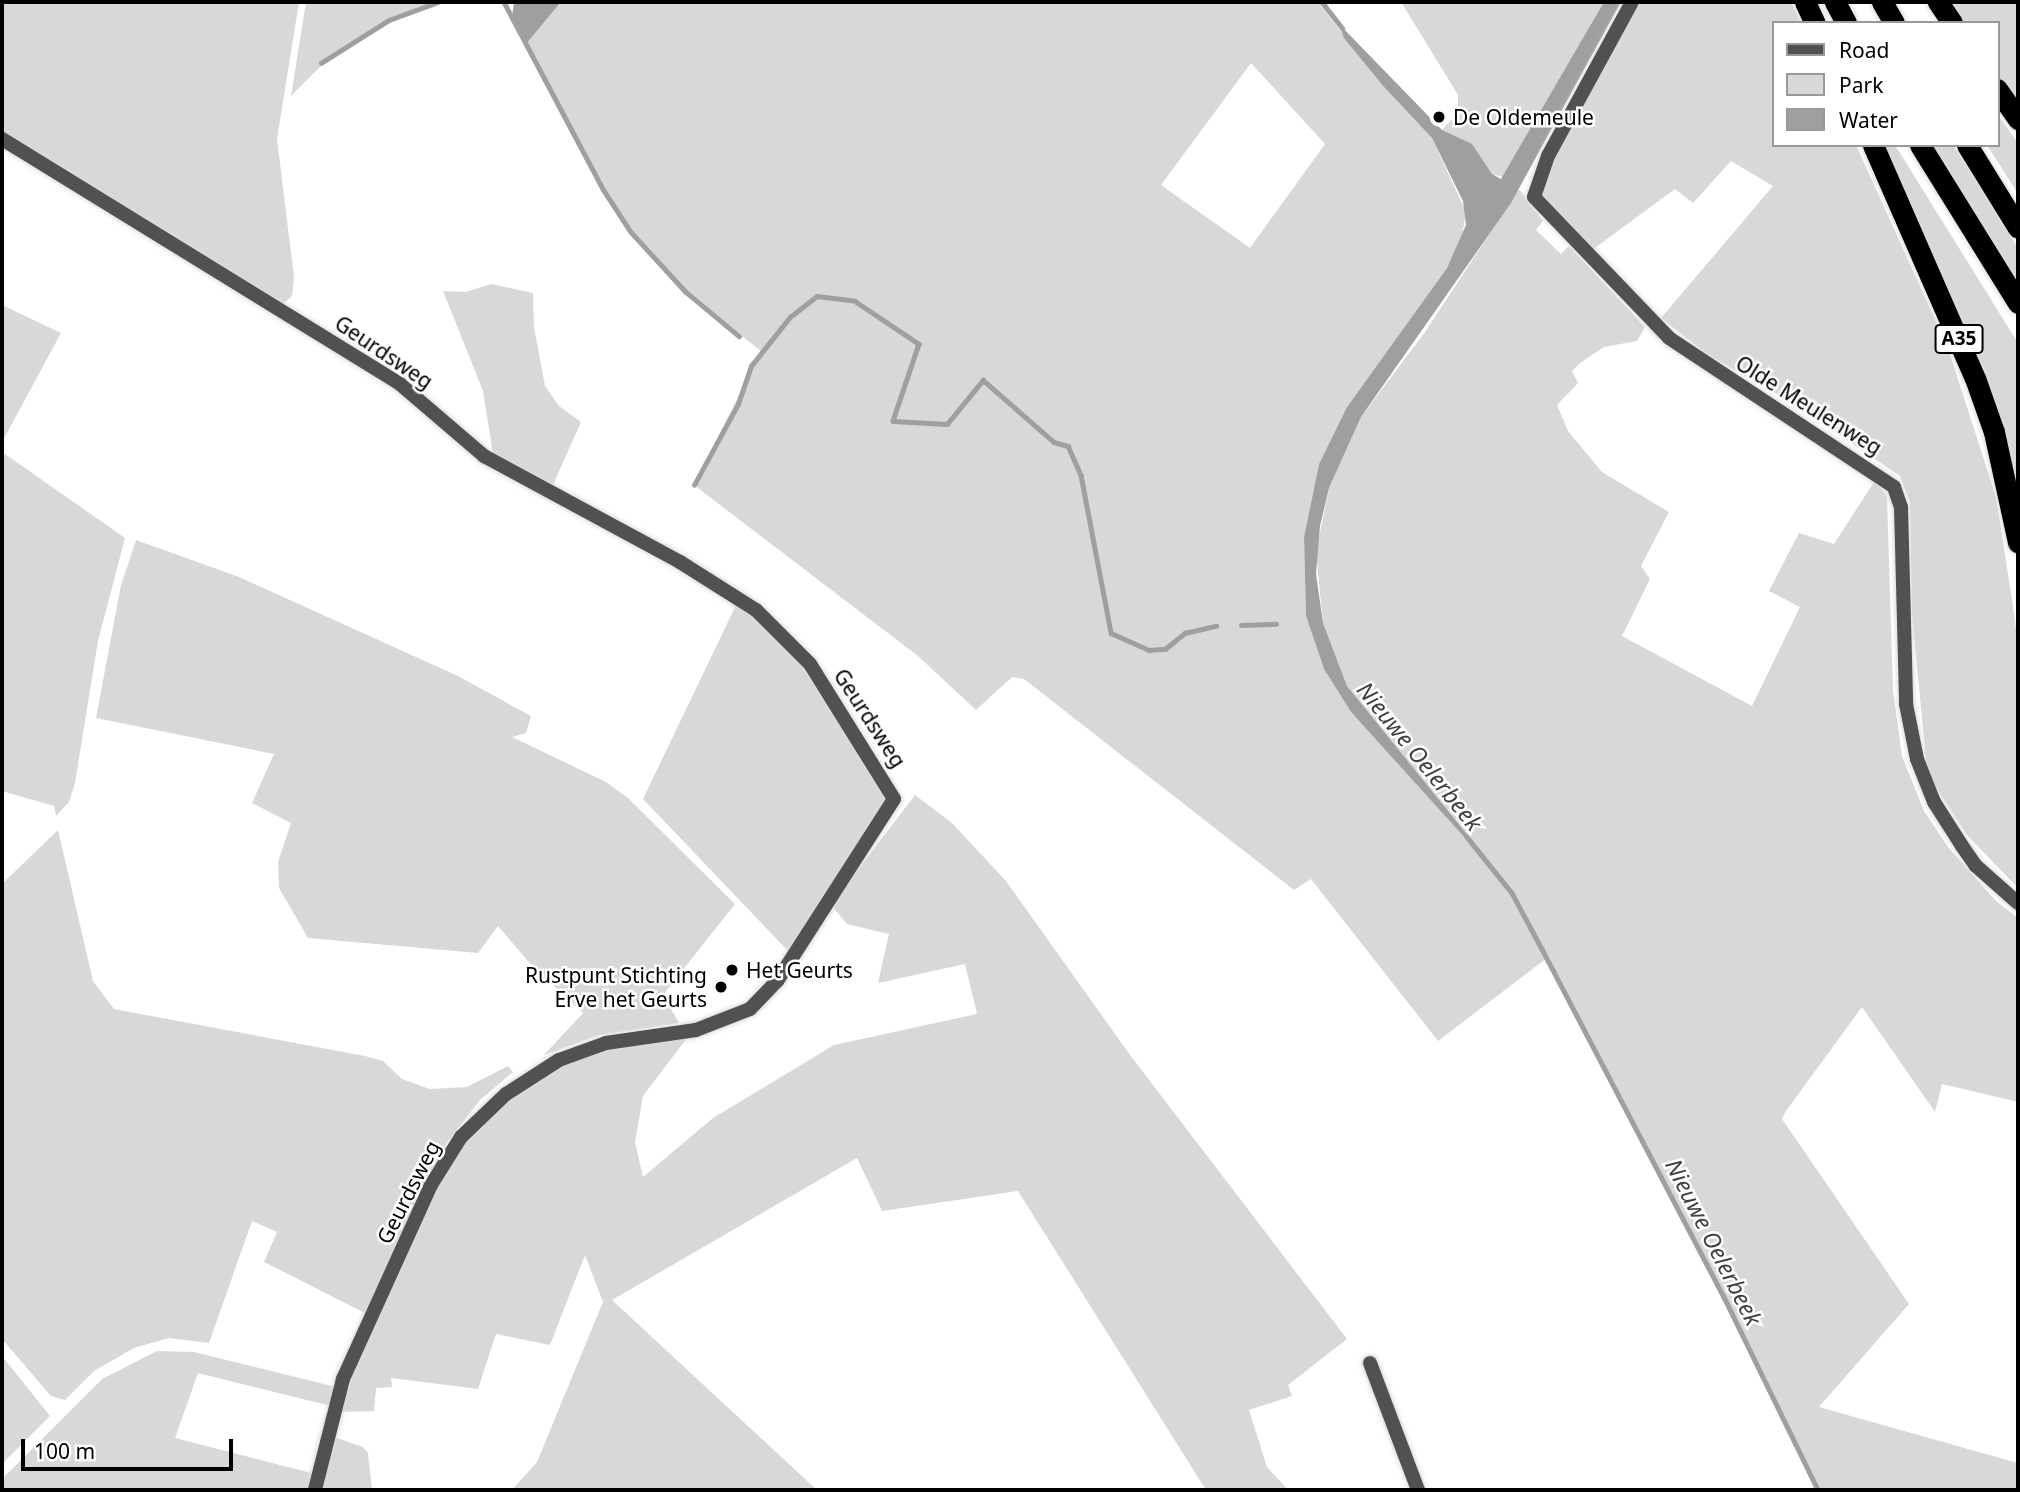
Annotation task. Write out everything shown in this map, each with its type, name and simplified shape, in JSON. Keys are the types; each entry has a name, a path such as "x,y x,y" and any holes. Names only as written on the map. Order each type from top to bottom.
{"highway":[{"path":"1805,2 1814,21"},
{"path":"1835,2 1845,21"},
{"path":"1882,2 1893,21"},
{"path":"1938,2 1951,21"},
{"path":"1999,92 2018,119"},
{"name":"A35","path":"1874,147 1975,378 1994,432 2018,542"},
{"path":"1921,147 2018,303"},
{"path":"1968,147 2018,228"}],"street":[{"name":"Olde Meulenweg","path":"1632,2 1538,178 1537,204 1669,338 1894,487 1901,507 1906,704 1917,759 1934,802 1976,866 2018,903"},
{"name":"Geurdsweg","path":"2,139 400,384 484,456 680,562 756,610 810,664 894,799 777,981 750,1009 696,1030 606,1043 559,1060 506,1094 461,1137 431,1185 343,1380 315,1490"},
{"path":"1370,1363 1418,1490"}],"green space":[{"path":"2,2 299,2 277,139 294,277 292,296 282,305 2,136"},
{"path":"306,2 438,2 389,20 336,51 291,96"},
{"path":"561,2 1318,2 1384,87 1432,138 1466,212 1462,237 1447,268 1347,407 1319,464 1304,537 1306,616 1324,669 1351,712 1469,840 1347,686 1323,623 1316,553 1329,488 1361,417 1425,332 1519,189 1543,221 1536,230 1561,254 1569,246 1645,327 1637,341 1604,347 1580,363 1572,371 1578,383 1557,405 1568,431 1602,472 1669,512 1641,566 1650,579 1622,636 1752,706 1800,607 1769,591 1799,533 1834,544 1874,482 1878,484 1887,496 1893,691 1902,756 1924,811 1948,847 1996,901 2018,918 2018,1102 1942,1084 1935,1112 1862,1007 1786,1111 1782,1119 1909,1304 1819,1407 2018,1463 2018,1490 1818,1490 1724,1297 1547,958 1438,1041 1311,879 1294,890 1024,679 1012,677 976,710 918,656 694,485 761,351 686,292 631,232 603,189 526,44","holes":["1251,63 1325,144 1250,248 1161,185"]},
{"path":"1401,2 1604,2 1504,177 1492,174 1472,145 1442,130 1458,113 1458,95"},
{"path":"1639,2 1791,2 1800,21 1772,21 1772,147 1857,147 1948,348 1996,497 2018,644 2018,888 1967,835 1935,786 1926,761 1912,614 1910,502 1900,476 1787,400 1707,354 1661,318 1773,186 1731,161 1693,203 1675,189 1592,250 1542,203 1538,187"},
{"path":"1945,2 2018,2 2018,109 1999,82 1999,21 1958,21"},
{"path":"1999,117 2018,143 2018,194 1988,147 1999,147"},
{"path":"1883,147 1896,147 2018,343 2018,512"},
{"path":"1932,147 1954,147 2018,248 2018,284"},
{"path":"491,284 533,293 534,327 545,386 559,406 581,422 553,485 493,454 483,391 443,291 466,292"},
{"path":"2,305 61,333 2,442"},
{"path":"2,452 125,538 98,641 75,783 69,802 56,816 54,806 2,791"},
{"path":"136,540 239,577 458,676 531,716 526,733 512,737 606,782 628,798 735,904 663,995 679,1023 599,1035 544,1055 583,1013 533,967 498,926 478,953 308,938 279,888 278,862 291,823 252,803 274,754 96,718 121,585"},
{"path":"738,601 777,636 801,666 888,794 886,810 789,952 643,799"},
{"path":"915,795 952,823 1006,881 1130,1055 1347,1339 1288,1385 1292,1396 1249,1410 1267,1467 1288,1490 1206,1490 1018,1191 882,1211 857,1158 612,1300 817,1490 512,1490 537,1462 603,1302 585,1255 550,1345 496,1334 478,1389 391,1378 392,1387 376,1388 374,1411 340,1412 371,1323 456,1150 512,1093 585,1053 690,1034 643,1096 635,1142 643,1177 713,1118 834,1045 977,1014 965,964 878,983 889,934 847,924 831,905"},
{"path":"58,830 93,981 114,1009 365,1056 383,1061 402,1079 430,1089 467,1087 508,1066 513,1072 480,1100 447,1142 365,1313 264,1262 277,1232 252,1221 209,1343 169,1338 134,1348 94,1371 65,1400 51,1396 2,1339 2,884"},
{"path":"157,1351 194,1352 336,1387 331,1406 198,1373 175,1438 315,1474 312,1490 2,1490 2,1479 102,1379"},
{"path":"2,1356 50,1416 2,1464"},
{"path":"334,1437 363,1447 368,1453 372,1490 321,1490"}],"water":[{"path":"514,2 561,2 526,44 512,18"},
{"path":"1604,2 1621,2 1511,203 1361,417 1329,488 1320,526 1316,574 1323,623 1347,686 1469,837 1467,840 1351,712 1324,669 1306,616 1304,537 1319,464 1347,407 1447,268 1466,225 1463,201 1432,138 1384,87 1344,38 1339,24 1442,130 1472,144 1492,174 1501,179"}],"waterway":[{"path":"321,63 389,20 438,2"},
{"path":"504,2 603,189 631,232 686,292 739,336"},
{"path":"1322,2 1342,28"},
{"path":"694,485 738,404 751,366 790,317 817,296 855,301 919,344 893,421 947,424 983,380 1054,442 1068,446 1081,475 1111,633 1149,650 1165,649 1185,633 1216,626"},
{"path":"1241,625 1276,624"},
{"name":"Nieuwe Oelerbeek","path":"1467,837 1512,893 1724,1297 1818,1490"}],"place":[{"name":"De Oldemeule","path":"1439,117"},
{"name":"Het Geurts","path":"732,970"},
{"name":"Rustpunt Stichting Erve het Geurts","path":"721,987"}]}
